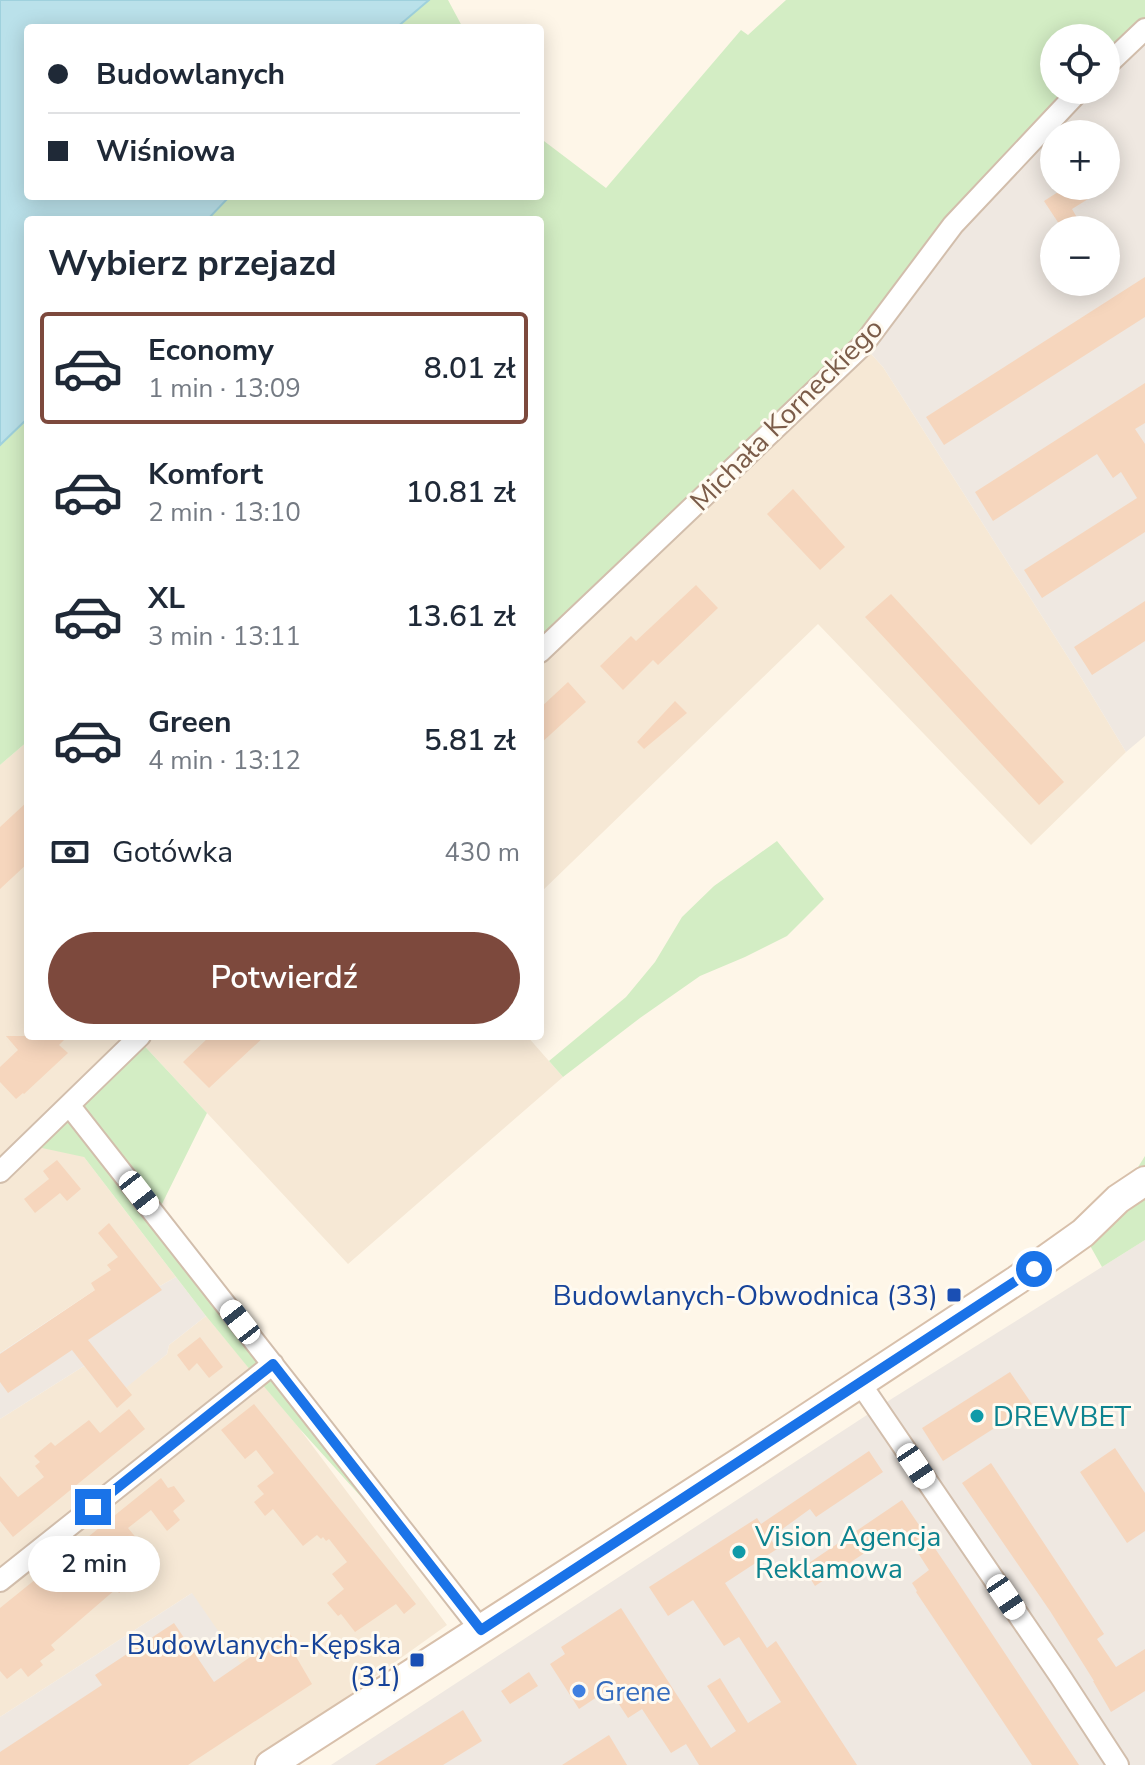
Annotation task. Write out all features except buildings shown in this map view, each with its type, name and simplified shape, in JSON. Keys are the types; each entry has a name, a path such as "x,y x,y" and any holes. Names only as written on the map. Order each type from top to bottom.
{"main road":[{"path":"1118,1199 1145,1158"},
{"path":"270,1765 1050,1258 1083,1233 1118,1199 1145,1181"}],"street":[{"path":"1120,53 1145,29"},
{"name":"Michała Korneckiego","path":"544,648 863,345 953,225 1067,104"},
{"path":"0,1172 136,1040"},
{"path":"69,1105 481,1630"},
{"path":"0,1581 273,1364"},
{"path":"860,1383 1118,1765"}],"shaded area":[{"path":"1145,29 1145,736 1126,752 883,367 863,345 1040,137 1040,200 1120,200 1120,120 1054,120 1068,104 1120,104 1120,53"},
{"path":"863,345 883,367 1126,752 1031,845 818,624 544,889 544,648"},
{"path":"24,744 24,1040 138,1040 84,1157 176,1277 160,1286 116,1276 0,1353 0,765"},
{"path":"139,1040 531,1040 563,1077 348,1264"},
{"path":"1145,1240 1145,1765 331,1765 893,1398"},
{"path":"117,1276 152,1278 160,1286 176,1277 206,1316 169,1345 167,1354 111,1400 84,1366 0,1419 0,1353"},
{"path":"206,1316 299,1428 447,1625 285,1741 261,1765 122,1765 192,1593 0,1717 0,1419 84,1366 126,1387 167,1354 169,1345"},
{"path":"192,1593 252,1680 0,1765 0,1717"}],"green space":[{"path":"429,0 448,0 461,24 401,24"},
{"path":"786,0 1145,0 1145,29 1120,53 1120,24 1040,24 1040,104 1068,104 1054,120 1040,120 1040,137 863,345 544,648 544,216 211,216 226,200 544,200 544,141 606,188 741,30 748,35"},
{"path":"24,422 24,744 0,765 0,445"},
{"path":"777,841 824,899 787,936 700,976 563,1077 549,1061 626,997 655,962 682,917 714,886"},
{"path":"135,1040 139,1040 207,1113 156,1216 481,1630 256,1377 84,1157 28,1145"},
{"path":"1145,1156 1145,1240 1102,1267 1083,1233 1118,1199"}],"water":[{"path":"0,0 429,0 401,24 24,24 24,200 226,200 211,216 24,216 24,422 0,445"}],"place":[{"name":"Budowlanych-Obwodnica (33)","path":"954,1295"},
{"name":"DREWBET","path":"977,1416"},
{"name":"Vision Agencja Reklamowa","path":"739,1552"},
{"name":"Budowlanych-Kępska (31)","path":"417,1660"},
{"name":"Grene","path":"579,1691"}],"route":[{"path":"93,1507 273,1364 481,1630 1034,1269"}]}
